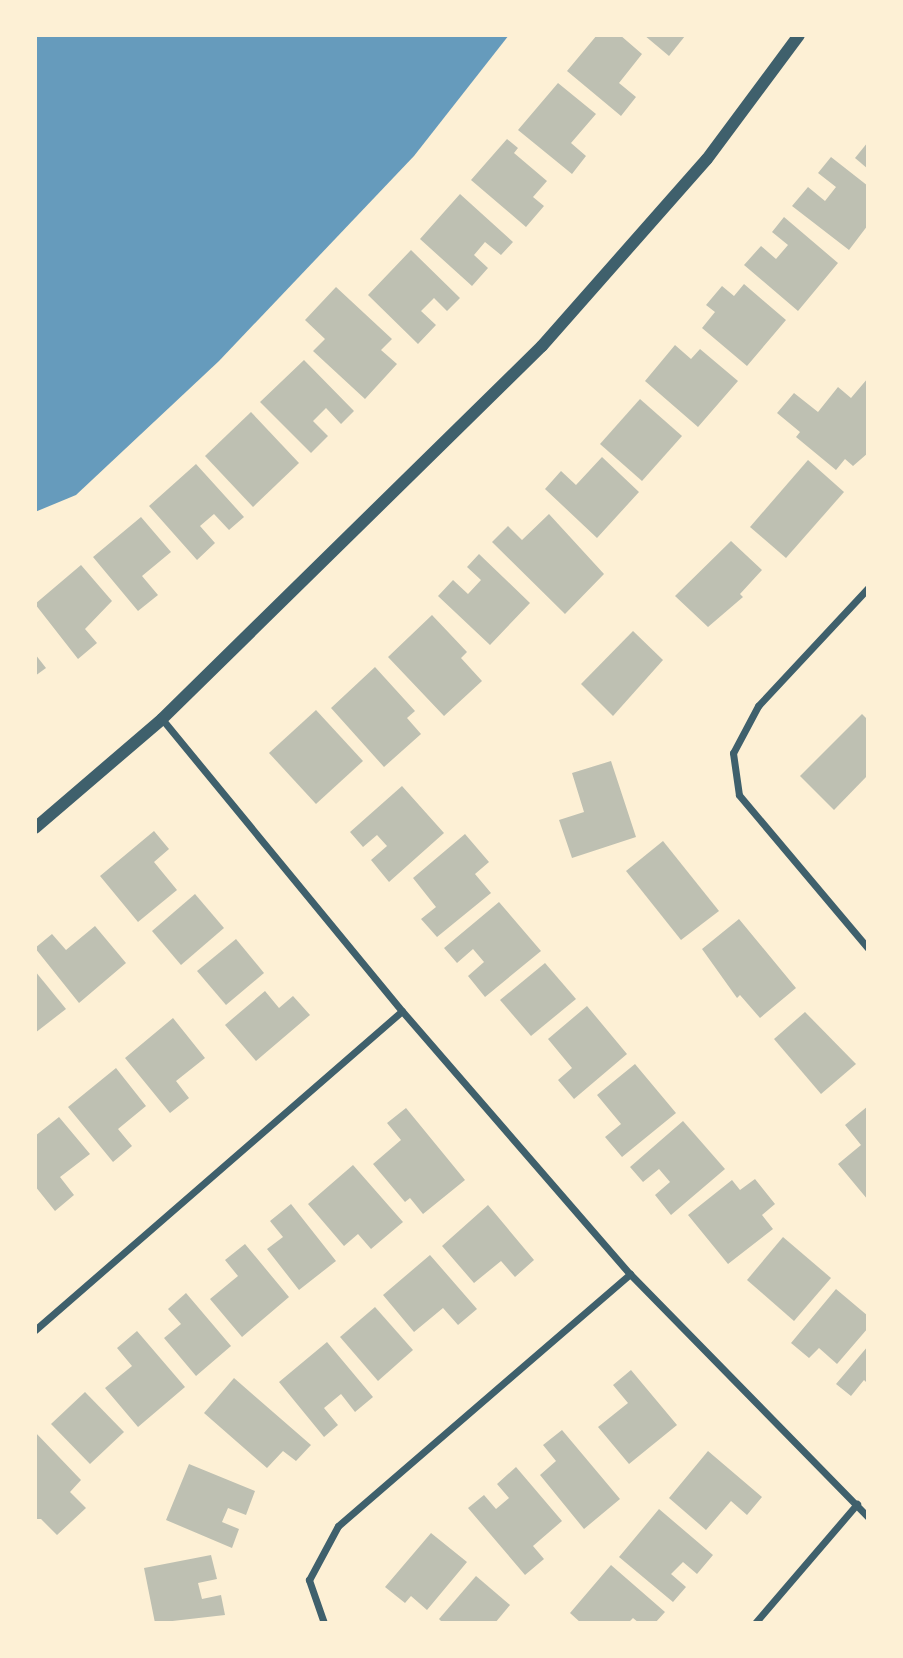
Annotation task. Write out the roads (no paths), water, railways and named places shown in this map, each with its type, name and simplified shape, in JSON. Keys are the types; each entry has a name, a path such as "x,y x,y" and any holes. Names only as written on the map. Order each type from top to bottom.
{"street":[{"path":"35,828 162,719 542,346 707,159 799,35"},
{"path":"868,588 758,706 733,753 739,795 868,948"},
{"path":"162,719 402,1011 630,1274 868,1517"},
{"path":"35,1330 402,1011"},
{"path":"324,1623 309,1580 338,1526 630,1274"},
{"path":"755,1623 858,1504"}],"water":[{"path":"35,35 509,35 414,156 219,361 76,495 35,512"}]}
